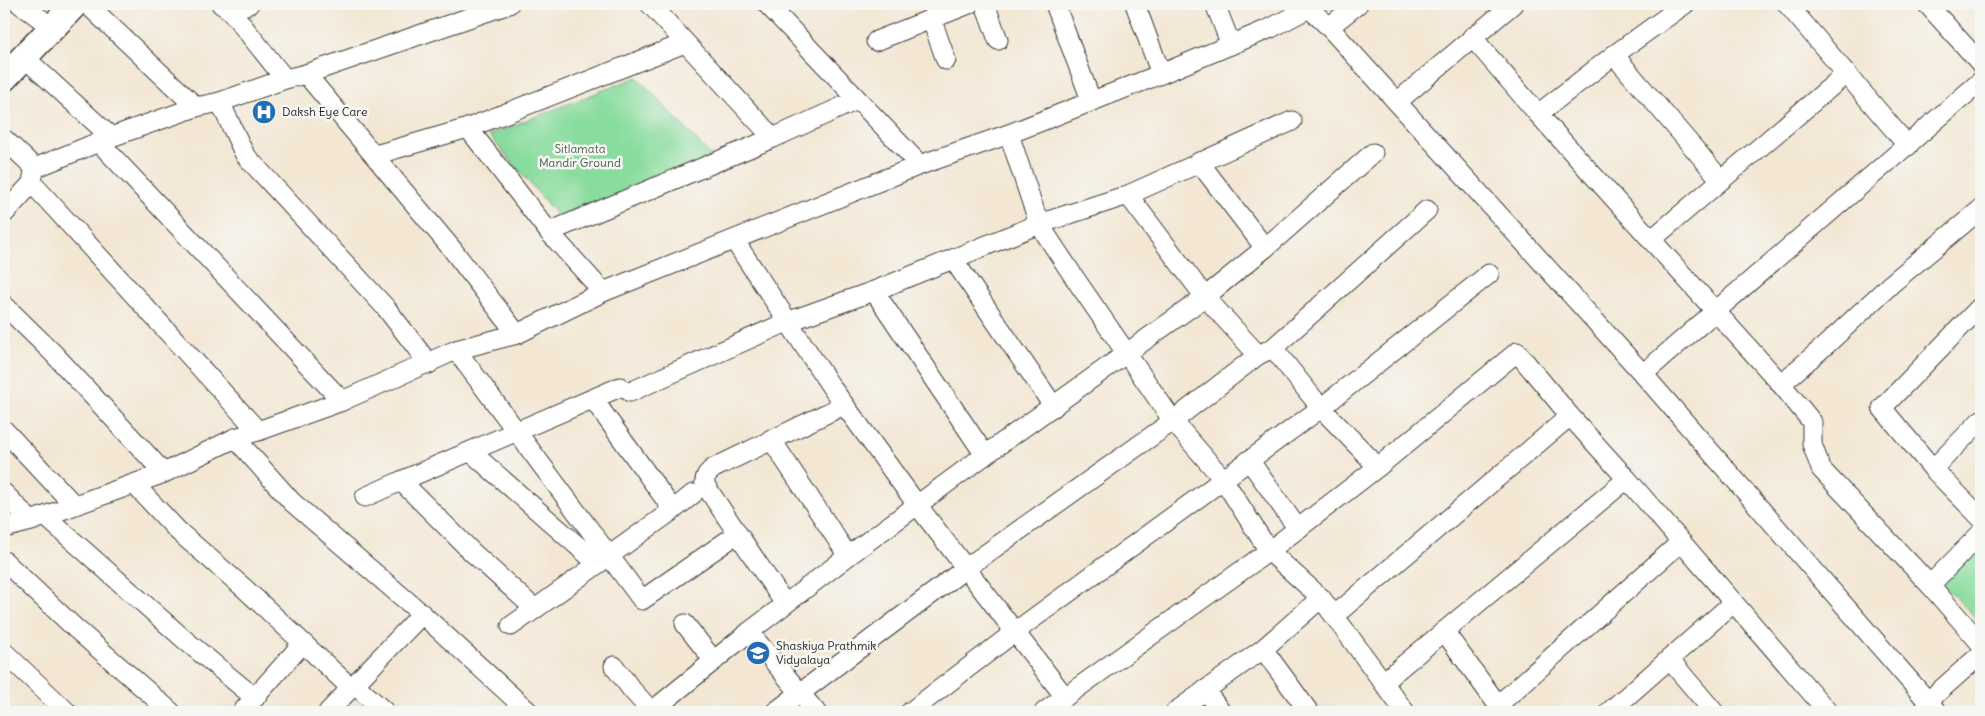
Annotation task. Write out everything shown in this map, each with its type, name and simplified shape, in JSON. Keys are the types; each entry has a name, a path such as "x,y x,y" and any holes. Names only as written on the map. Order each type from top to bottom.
{"main road":[{"path":"4,78 75,4"}],"street":[{"path":"20,4 52,27"},
{"path":"87,4 196,107"},
{"path":"226,7 249,4"},
{"path":"4,214 33,175 105,139 196,107 220,102 285,79 306,74 509,4"},
{"path":"650,4 773,138"},
{"path":"767,4 920,165"},
{"path":"876,40 969,4"},
{"path":"985,4 998,40"},
{"path":"1055,4 1091,100"},
{"path":"1135,4 1161,74"},
{"path":"1216,4 1231,45"},
{"path":"1329,27 1358,4"},
{"path":"1397,102 1513,4"},
{"path":"1538,114 1614,55 1685,4"},
{"path":"1787,4 1908,146"},
{"path":"1927,4 1981,64"},
{"path":"4,528 38,519 164,473 235,438 342,401 429,364 456,350 517,334 603,292 920,165 1009,134 1231,45 1271,28 1308,6 1643,374 1932,707 1981,654"},
{"path":"226,7 285,79"},
{"path":"931,18 946,60"},
{"path":"1472,37 1538,114 1781,384 1812,422 1812,444 1821,468 1930,585 1981,644"},
{"path":"375,155 468,128 685,43"},
{"path":"1614,55 1721,180"},
{"path":"24,57 105,139 342,401"},
{"path":"1651,240 1847,73"},
{"path":"306,74 452,249 517,334"},
{"path":"1643,374 1981,81"},
{"path":"549,232 773,138 858,100"},
{"path":"220,102 245,155 386,308 429,364"},
{"path":"365,498 593,399 625,389 787,322 874,291 1038,224 1128,195 1292,121"},
{"path":"468,128 549,232 603,292"},
{"path":"1009,134 1038,224 1173,421 1223,480 1269,551 1321,598 1405,712"},
{"path":"4,139 33,175 258,431"},
{"path":"614,666 652,712 749,632 848,556 985,455 1206,297 1373,153"},
{"path":"1199,162 1265,248"},
{"path":"1128,195 1206,297 1265,351 1378,467"},
{"path":"775,712 966,568 1173,421 1265,351 1427,210"},
{"path":"1781,384 1891,284 1981,210"},
{"path":"734,240 844,405 918,506 1065,697"},
{"path":"953,258 1054,407"},
{"path":"910,712 1016,631 1321,408 1489,274"},
{"path":"874,291 985,455"},
{"path":"4,305 53,353 164,473"},
{"path":"1981,306 1882,408 1933,469 1981,518"},
{"path":"456,350 518,432 603,559"},
{"path":"1044,712 1269,551 1378,467 1517,352 1570,416 1627,479 1828,712"},
{"path":"593,399 672,510"},
{"path":"785,604 705,485 704,478 708,472 771,439 844,405"},
{"path":"1335,615 1570,416"},
{"path":"1933,469 1981,420"},
{"path":"4,430 74,505"},
{"path":"235,438 292,502 422,614 529,712"},
{"path":"771,439 848,556"},
{"path":"472,452 603,559 642,600 727,541"},
{"path":"1249,460 1298,528"},
{"path":"1383,682 1627,479"},
{"path":"401,481 472,552 535,609"},
{"path":"134,484 179,532 303,644 385,712"},
{"path":"4,493 185,640 247,708 303,644"},
{"path":"511,626 692,494"},
{"path":"1930,585 1981,533"},
{"path":"1444,631 1501,709 1681,542"},
{"path":"4,561 75,628 171,712"},
{"path":"1175,712 1263,649 1321,598"},
{"path":"1609,712 1733,604"},
{"path":"328,712 422,614"},
{"path":"685,624 714,661"},
{"path":"749,632 816,712"},
{"path":"1263,649 1309,712"},
{"path":"4,652 67,712"},
{"path":"1669,659 1714,712"},
{"path":"1205,690 1221,712"}],"green space":[{"name":"Sitlamata Mandir Ground","path":"637,77 714,159 562,221 489,135"},
{"path":"1981,539 1981,623 1939,581"}],"place":[{"name":"Daksh Eye Care","path":"264,112"},
{"name":"Shaskiya Prathmik Vidyalaya","path":"758,653"}]}
